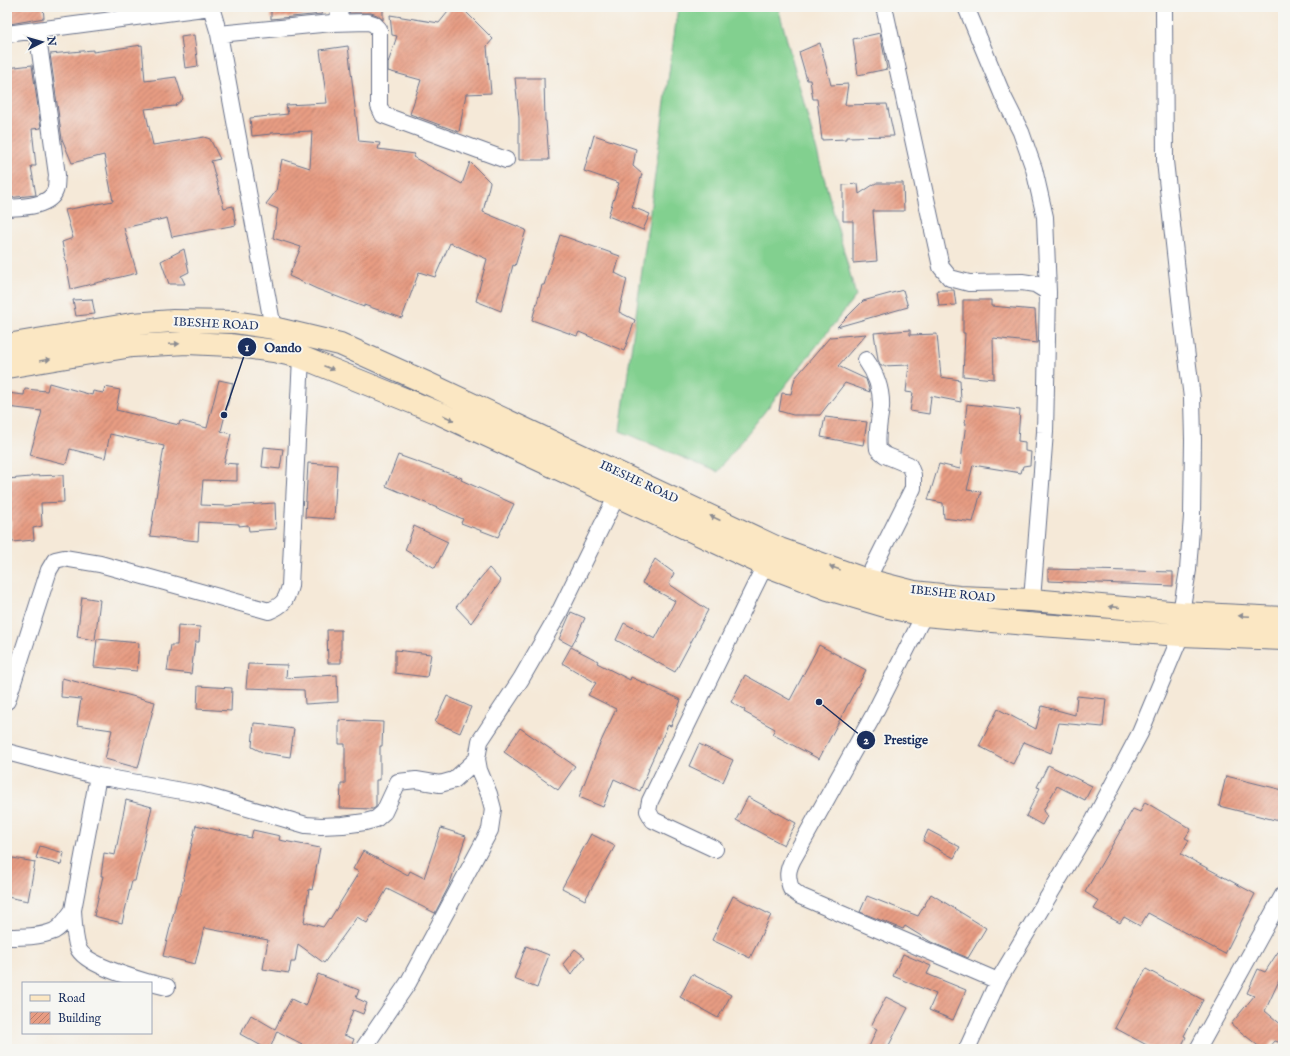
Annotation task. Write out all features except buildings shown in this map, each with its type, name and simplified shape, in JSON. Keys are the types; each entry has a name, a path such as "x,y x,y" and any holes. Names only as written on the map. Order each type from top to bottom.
{"main road":[{"name":"IBESHE ROAD","path":"7,345 132,324 166,322 234,322 273,328 340,344 780,548 867,580 914,592 959,597 1032,600 1181,613 1283,618"},
{"name":"IBESHE ROAD","path":"7,367 132,346 188,343 230,344 274,351 301,357 441,414 616,497 765,565 828,588 885,606 924,615 1035,625 1180,635 1283,639"}],"street":[{"path":"7,34 211,7 219,34 273,328"},
{"path":"332,23 337,19 341,7"},
{"path":"883,7 885,10 941,267 950,278 969,283 1022,282 1035,284 1048,292"},
{"path":"966,7 1003,96 1021,132 1034,169 1045,217 1048,292 1045,432 1032,600"},
{"path":"967,1049 998,981 1094,820 1140,733 1180,635 1181,613 1188,570 1192,516 1194,440 1192,398 1165,160 1164,7"},
{"path":"219,34 332,23 368,22 374,24 378,29 379,106 383,115 506,160"},
{"path":"7,208 29,207 48,200 55,191 57,175 37,30"},
{"path":"7,701 49,570 55,560 64,558 100,564 268,611 280,606 287,596 290,586 301,357"},
{"path":"866,360 875,372 880,390 881,406 877,439 878,449 885,455 909,465 913,475 912,488 867,580"},
{"path":"363,1049 408,983 490,830 493,809 489,794 479,770 477,760 480,742 521,679 559,613 616,497"},
{"path":"715,849 653,820 648,811 650,801 765,565"},
{"path":"924,615 873,716 793,859 788,870 788,880 791,889 800,896 998,981"},
{"path":"7,752 98,776 199,794 306,825 321,826 365,822 376,819 384,812 398,782 416,780 440,784 454,780 477,760"},
{"path":"98,776 73,910 74,931 78,948 82,954 104,967 147,982"},
{"path":"1198,1049 1283,895"},
{"path":"7,937 30,936 54,930 63,924 73,910"},
{"path":"152,983 167,987"}],"green space":[{"path":"678,7 778,7 856,296 717,472 620,431"}],"place":[{"name":"Oando","path":"224,415"},
{"name":"Prestige","path":"819,702"}]}
